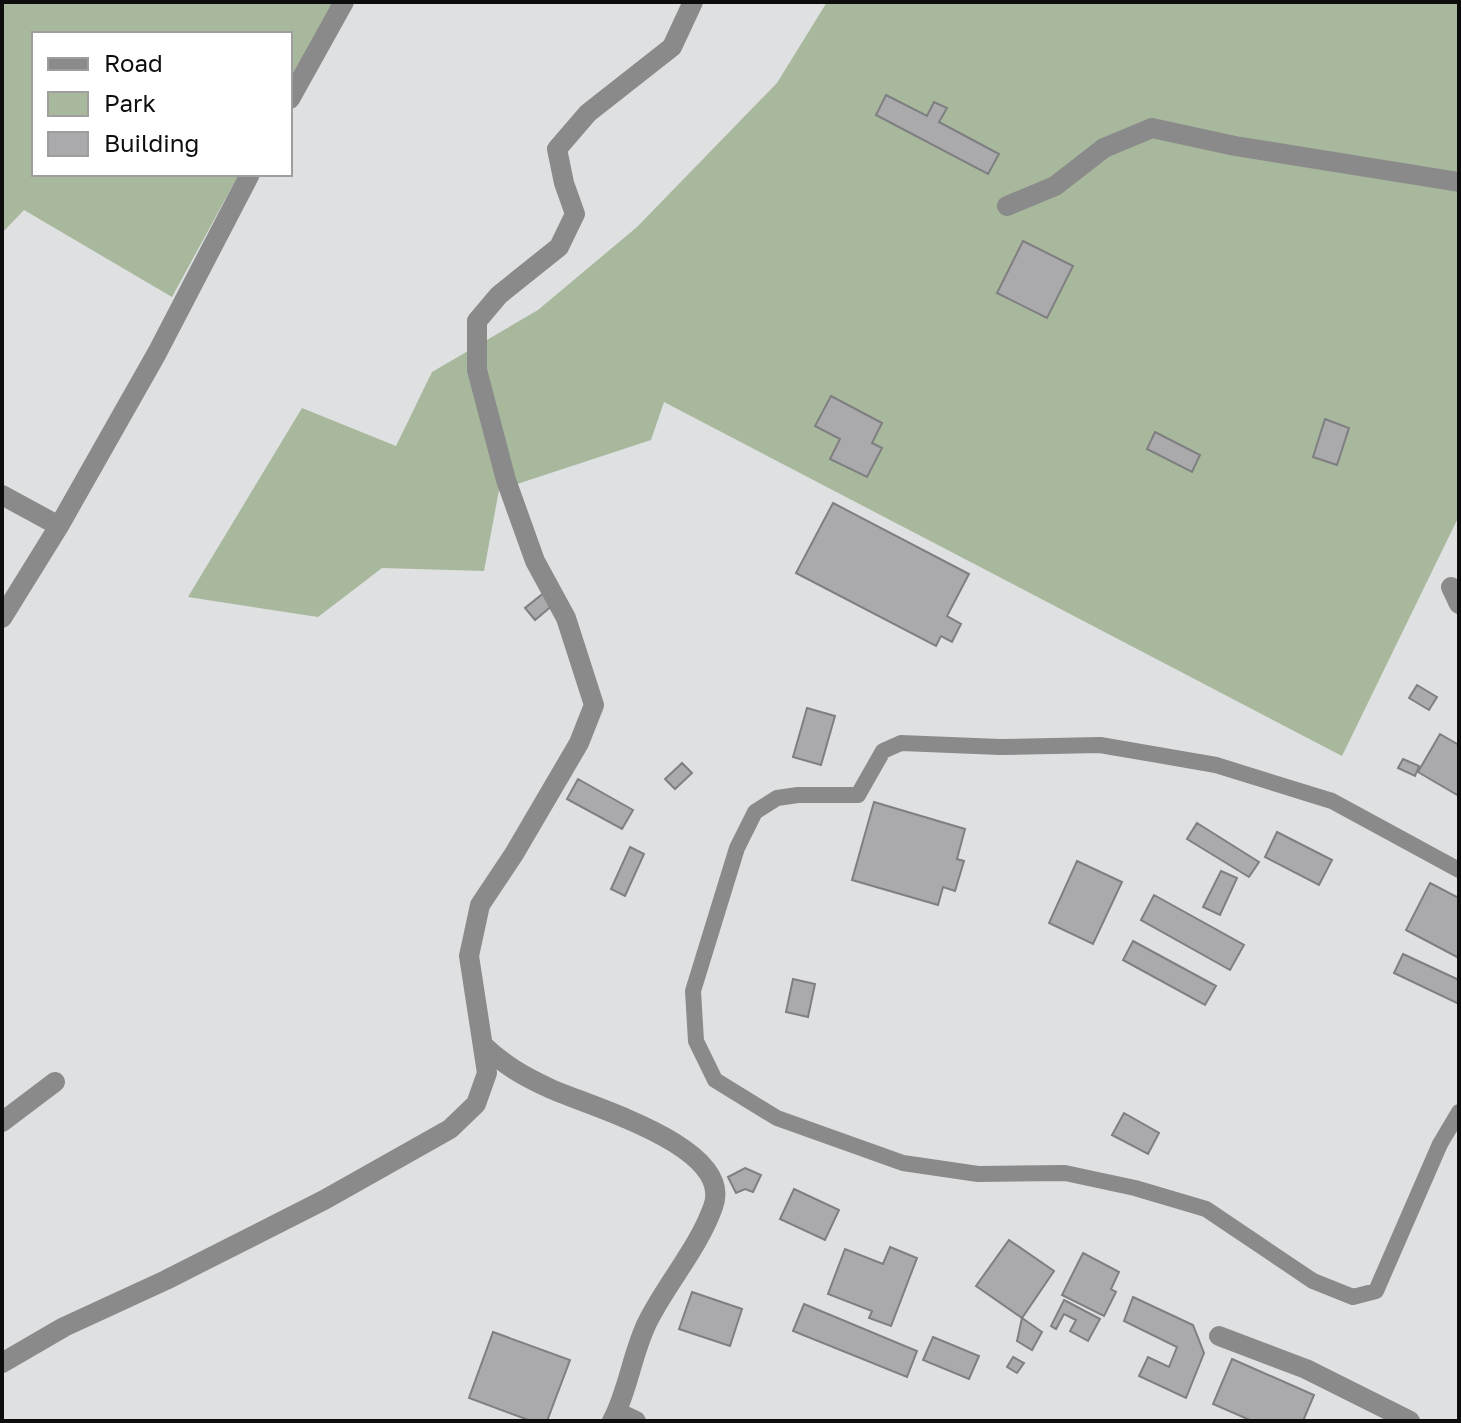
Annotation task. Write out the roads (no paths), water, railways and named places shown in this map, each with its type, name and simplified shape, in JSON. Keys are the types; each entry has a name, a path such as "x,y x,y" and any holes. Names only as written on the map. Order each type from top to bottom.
{"street":[{"path":"292,95 344,2"},
{"path":"2,1363 64,1327 166,1280 324,1200 450,1129 476,1104 487,1073 469,956 480,905 514,854 579,743 594,705 566,618 535,561 506,480 477,370 477,321 499,295 559,247 575,214 557,149 588,113 672,47 693,2"},
{"path":"1007,206 1055,186 1104,148 1152,128 1250,148 1459,182"},
{"path":"2,618 59,526 157,353 249,176"},
{"path":"2,495 59,526"},
{"path":"483,1045 504,1065 539,1083 676,1142 712,1176 715,1204 646,1324 614,1416 636,1421"},
{"path":"2,1122 55,1082"},
{"path":"1219,1336 1306,1369 1410,1421"}],"lane":[{"path":"1459,870 1332,801 1216,765 1100,745 1000,747 901,743 883,751 858,795 777,798 755,812 737,848 693,991 696,1041 715,1080 777,1118 903,1163 978,1174 1065,1173 1135,1188 1206,1209 1313,1281 1353,1297 1376,1291 1440,1144 1459,1112"}]}
